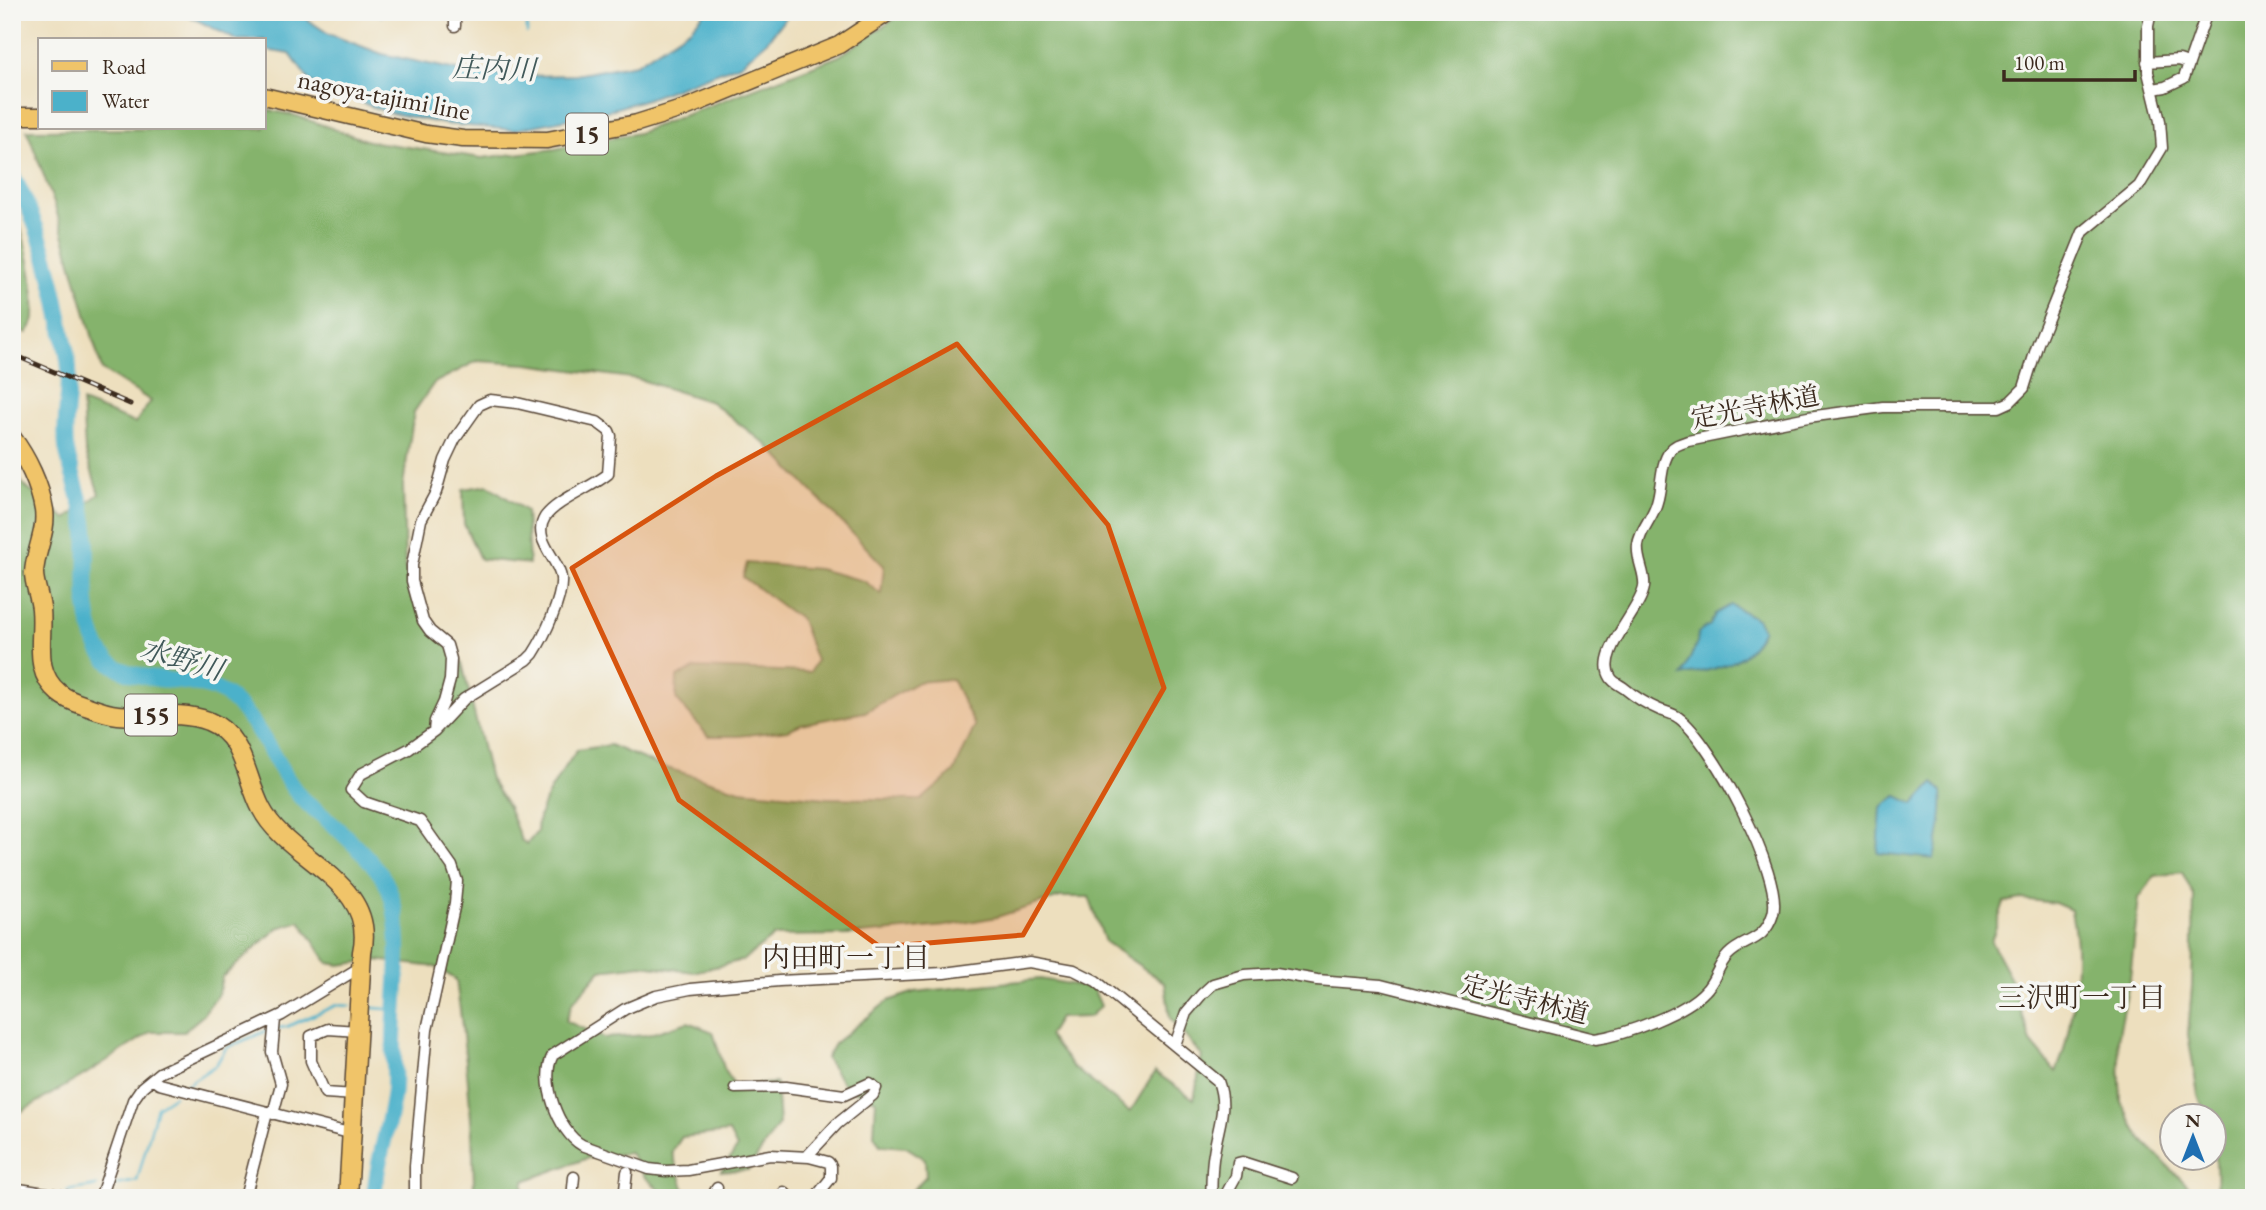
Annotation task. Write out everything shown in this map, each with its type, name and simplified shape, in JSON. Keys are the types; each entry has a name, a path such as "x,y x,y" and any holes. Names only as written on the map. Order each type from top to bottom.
{"highway":[{"name":"155","path":"12,438 23,452 37,484 43,509 44,527 34,574 42,613 42,667 48,681 68,699 101,711 118,715 181,715 207,721 228,734 241,754 262,812 274,829 298,851 327,871 350,897 365,934 348,1198"}],"main road":[{"name":"nagoya-tajimi line","path":"266,96 426,134 463,139 547,140 637,123 685,108 839,45 889,12"},
{"path":"12,116 38,116"}],"street":[{"path":"454,12 455,26"},
{"path":"2151,12 2147,62 2153,89 2165,87 2184,78 2207,12"},
{"path":"2147,62 2179,60 2188,63"},
{"name":"定光寺林道","path":"1175,1045 1186,1013 1202,994 1213,984 1244,975 1276,973 1318,980 1381,985 1595,1039 1618,1036 1630,1031 1688,1005 1707,990 1727,956 1766,930 1773,913 1771,885 1745,813 1705,748 1679,718 1630,695 1611,678 1608,667 1616,638 1641,598 1644,587 1638,546 1641,532 1658,502 1670,451 1688,441 1808,417 1883,407 1999,407 2010,402 2024,388 2038,343 2082,232 2139,186 2162,148 2153,89"},
{"path":"415,1198 415,1166 427,1030 455,903 457,881 452,866 420,821 364,802 351,790 361,774 409,749 434,731 464,699 527,660 538,647 561,588 561,574 552,561 542,533 543,523 558,506 608,474 611,436 609,431 597,422 517,403 489,400 479,405 448,451 436,492 421,520 412,565 414,590 423,621 430,631 447,645 451,659 450,680 434,731"},
{"path":"815,1198 831,1178 831,1166 828,1162 809,1157 770,1155 688,1170 666,1171 588,1148 572,1140 564,1130 554,1106 547,1070 550,1060 553,1055 625,1009 656,996 690,989 754,982 944,972 1029,962 1074,970 1096,981 1127,1005 1218,1082 1223,1096 1222,1118 1212,1164 1211,1198"},
{"path":"100,1198 133,1100 142,1087 159,1073 275,1019 354,971 362,970"},
{"path":"355,1095 325,1093 310,1061 311,1036 359,1015"},
{"path":"245,1198 281,1084 272,1052 275,1019"},
{"path":"152,1079 159,1084 353,1134"},
{"path":"736,1088 786,1087 844,1095 870,1083 874,1085 876,1088 873,1094 837,1124 809,1157"},
{"path":"1224,1198 1236,1176 1238,1163 1292,1178"},
{"path":"624,1198 626,1172"},
{"path":"572,1198 575,1177"},
{"path":"12,1188 79,1198"}],"highlighted area":[{"path":"957,344 1108,525 1164,688 1023,935 880,947 679,800 572,568 716,476"}],"green space":[{"path":"905,12 2254,12 2254,1198 2216,1198 2217,1172 2228,1172 2228,1102 2201,1102 2198,1095 2188,1034 2194,896 2182,872 2155,876 2139,898 2130,978 2118,1039 2121,1102 2140,1138 2158,1156 2158,1172 2174,1172 2200,1198 905,1198 926,1176 925,1159 906,1147 880,1145 874,1135 876,1100 846,1088 826,1058 834,1044 888,1001 915,992 1040,979 1093,988 1101,1006 1089,1017 1059,1018 1048,1036 1073,1067 1130,1112 1155,1072 1194,1099 1202,1056 1170,1018 1165,983 1105,942 1089,897 1060,897 997,917 946,926 850,935 774,936 743,960 694,972 642,965 601,970 572,1003 566,1021 604,1038 647,1035 688,1022 713,1032 724,1068 734,1086 776,1083 779,1124 748,1170 721,1171 737,1148 729,1132 682,1137 672,1152 685,1191 666,1195 645,1177 630,1153 588,1158 524,1181 523,1198 474,1198 469,1089 456,980 436,967 375,960 340,965 328,963 300,921 278,928 222,977 218,994 201,1017 183,1032 151,1032 12,1117 12,472 28,489 66,519 99,494 85,450 82,402 135,423 151,401 102,370 55,206 27,130 266,130 266,109 297,116 368,141 482,158 555,149 638,133 839,56","holes":["477,361 527,364 638,379 711,402 767,445 884,566 881,594 864,581 818,569 747,563 743,577 801,620 816,661 810,672 696,668 677,677 676,699 708,736 739,736 788,730 801,724 865,712 918,682 952,679 975,726 954,772 921,800 827,798 740,790 660,766 610,745 577,750 545,800 537,832 527,844 521,840 508,807 490,779 462,663 429,622 405,568 403,485 414,412 434,383","2021,899 2055,903 2071,910 2076,943 2074,994 2069,1028 2056,1072 2031,1042 2012,981 1991,942 2004,902"]},
{"path":"12,196 28,256 33,288 34,320 27,333 12,327"},
{"path":"488,485 526,511 529,564 480,559 464,524 463,489"}],"water":[{"name":"庄内川","path":"181,12 296,12 329,34 382,54 461,71 523,76 575,75 636,64 691,28 705,12 791,12 766,42 741,64 647,99 603,112 514,130 445,124 386,112 311,83 290,54 266,50 266,38 232,38"},
{"path":"1731,605 1757,619 1763,629 1756,642 1730,663 1682,676 1697,643 1698,633 1710,625 1715,614"},
{"path":"1934,783 1942,791 1942,800 1941,825 1934,859 1878,853 1881,807 1897,796 1914,804"}],"waterway":[{"path":"527,12 527,33"},
{"name":"水野川","path":"12,174 43,246 67,351 69,379 66,447 86,529 87,604 92,633 98,647 107,660 120,669 152,678 202,685 230,698 252,722 300,797 340,831 366,857 386,883 392,900 398,940 394,1084 374,1198"},
{"path":"278,1028 337,1005 351,1006"},
{"path":"364,1007 396,1010"},
{"path":"186,1085 216,1065 226,1048 271,1029"},
{"path":"111,1186 137,1181 157,1107 174,1096"},
{"path":"67,1191 97,1186"},
{"path":"24,1198 34,1196"}],"railway":[{"path":"12,354 130,404"}],"district":[{"name":"内田町一丁目","path":"846,957"},
{"name":"三沢町一丁目","path":"2082,997"}]}
